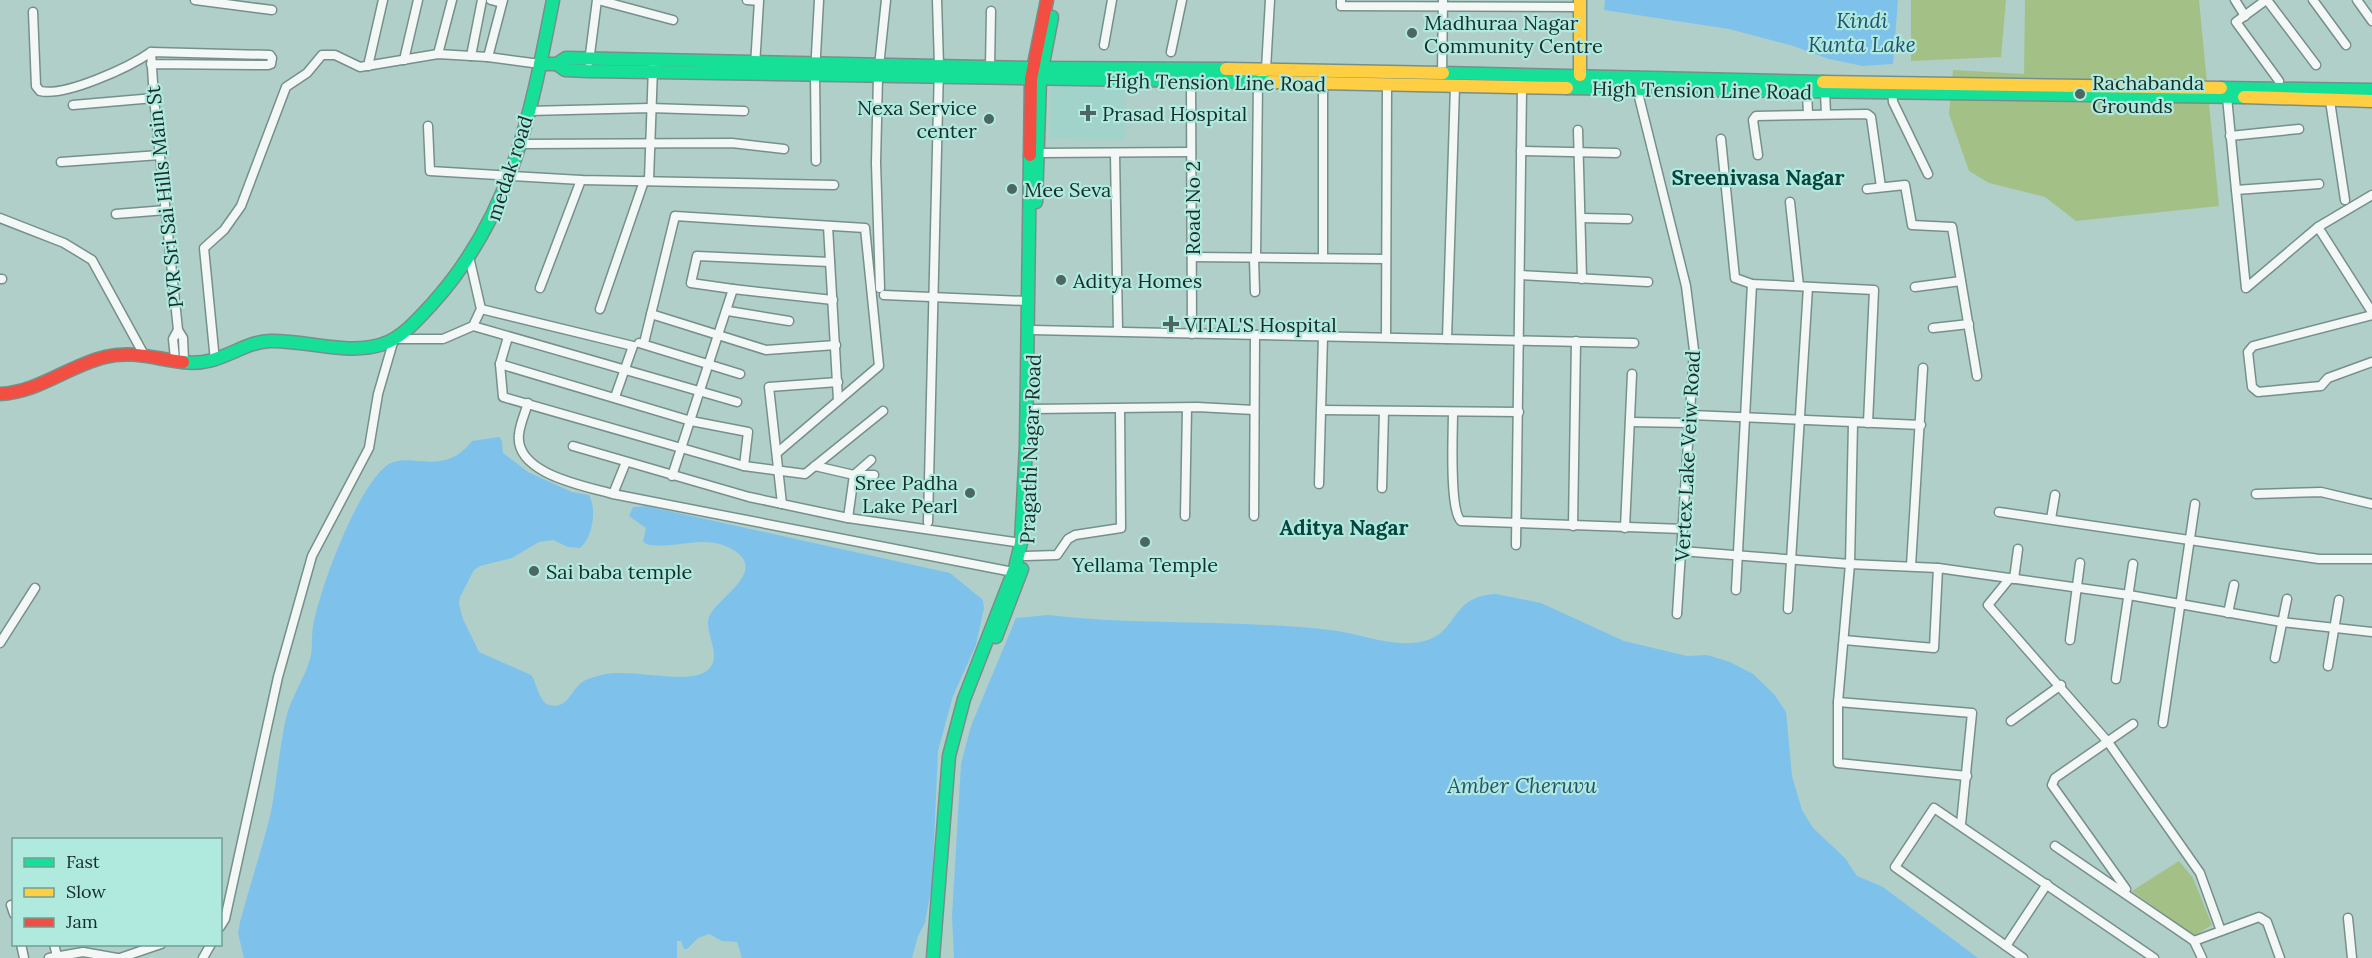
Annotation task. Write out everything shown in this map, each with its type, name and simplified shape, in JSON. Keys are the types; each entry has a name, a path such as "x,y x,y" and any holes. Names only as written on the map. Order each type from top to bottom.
{"main road":[{"name":"medak road","path":"394,339 447,290 467,265 489,230 511,175 520,144 553,0"},
{"name":"Pragathi Nagar Road","path":"1029,467 1026,301 1036,74 1047,0"},
{"name":"Pragathi Nagar Road","path":"940,958 954,764 965,721 1026,556 1033,409 1032,330 1038,153 1036,74 1055,0"},
{"path":"1580,4 1581,75"},
{"path":"540,64 557,64 565,70 589,65 1036,74"},
{"path":"939,72 990,67 1036,74"},
{"name":"High Tension Line Road","path":"1036,74 1266,69 1581,75 1892,89 2372,101"},
{"name":"High Tension Line Road","path":"1036,74 1191,82 1807,92 1892,89 2372,90"},
{"path":"0,394 19,392 101,358 143,353 197,363 215,361 255,343 268,340 370,347 394,339"},
{"path":"933,958 949,756 964,699 1013,572 1021,543 1029,467"}],"street":[{"path":"195,0 272,10"},
{"path":"368,66 383,0"},
{"path":"404,60 418,0"},
{"path":"438,54 452,0"},
{"path":"471,56 482,0"},
{"path":"488,57 502,2 491,0"},
{"path":"589,65 598,0 673,20"},
{"path":"747,0 759,1 755,67"},
{"path":"816,161 819,0"},
{"path":"886,0 878,70 876,163 882,292 1026,301"},
{"path":"928,522 939,72 937,0"},
{"path":"1104,45 1112,0"},
{"path":"1171,52 1182,0"},
{"path":"1255,292 1258,82 1266,69 1270,0"},
{"path":"1341,0 1341,6 1443,3 1580,4"},
{"path":"2235,0 2245,16"},
{"path":"2279,81 2236,22 2266,0 2316,65"},
{"path":"2313,0 2346,45"},
{"path":"2357,0 2372,21"},
{"path":"1442,73 1443,3"},
{"path":"990,67 991,11"},
{"path":"33,12 36,86 40,91 50,94 58,92 136,63 151,52"},
{"name":"PVR Sri Sai Hills Main St","path":"152,64 268,65 271,64 272,58 270,55 151,52 154,98 178,330 183,338 179,360"},
{"path":"215,361 204,248 236,215 286,87 303,76 322,55 327,54 335,55 354,65 368,66 438,54 488,57 540,64"},
{"path":"600,309 647,181 651,144 650,108 653,66"},
{"name":"Road No 2","path":"1191,82 1192,334"},
{"path":"1323,84 1323,258"},
{"path":"1386,338 1387,86"},
{"path":"1447,339 1455,86"},
{"path":"1516,545 1522,88"},
{"name":"Vertex Lake Veiw Road","path":"1637,89 1686,286 1694,350 1677,614"},
{"path":"1892,89 1910,139 1928,174"},
{"path":"1807,92 1808,114"},
{"path":"1826,92 1826,114"},
{"path":"2227,97 2246,288 2318,227 2372,195"},
{"path":"74,105 154,98"},
{"path":"2330,101 2345,200"},
{"path":"528,111 650,108 744,111"},
{"path":"1758,155 1753,120 1756,116 1808,114 1870,116 1881,187"},
{"path":"428,126 430,171 582,180 834,185"},
{"path":"2230,136 2299,129"},
{"path":"1578,130 1582,279"},
{"path":"1721,139 1735,278 1752,284 1874,290 1868,423"},
{"path":"520,144 732,143 784,149"},
{"path":"1521,151 1617,153"},
{"path":"1038,153 1191,152"},
{"path":"1115,153 1118,330"},
{"path":"61,162 160,155"},
{"path":"540,288 582,180"},
{"path":"2236,190 2319,184"},
{"path":"1868,189 1906,185 1914,226 1952,227 1977,376"},
{"path":"1790,202 1798,286"},
{"path":"116,214 166,210"},
{"path":"644,343 675,216 865,228 879,366 778,452"},
{"path":"0,218 64,243 92,260 143,353"},
{"path":"1581,218 1628,219"},
{"path":"828,226 838,400"},
{"path":"2318,227 2372,313 2253,345 2248,352 2252,387 2258,392 2321,386 2328,378 2372,362"},
{"path":"830,262 697,256 691,283 833,300"},
{"path":"1192,257 1386,259"},
{"path":"467,265 481,309 473,326"},
{"path":"1520,276 1648,282"},
{"path":"1915,287 1961,280"},
{"path":"1736,591 1752,284"},
{"path":"1788,609 1808,287"},
{"path":"672,476 734,289"},
{"path":"481,309 633,346"},
{"path":"728,311 789,321"},
{"path":"651,314 765,350 836,345"},
{"path":"1933,328 1968,324"},
{"path":"222,923 278,677 312,556 369,448 378,394 394,339 443,339 473,326 736,402"},
{"path":"1032,330 1118,330 1192,334 1634,343"},
{"path":"1254,516 1255,335"},
{"path":"1319,484 1323,336"},
{"path":"508,337 500,364 503,397 744,466 805,474 883,411"},
{"path":"1573,526 1576,341"},
{"path":"615,397 634,342 644,343 740,374"},
{"path":"500,364 691,421 748,432 744,466"},
{"path":"1911,566 1923,368"},
{"path":"1624,528 1632,374"},
{"path":"782,504 769,387 838,382"},
{"path":"528,403 518,436 523,454 534,467 613,494 1013,572"},
{"path":"1185,516 1187,408"},
{"path":"1033,409 1254,410"},
{"path":"1026,556 1057,555 1068,539 1074,535 1121,528 1120,409"},
{"path":"1322,410 1519,412"},
{"path":"1382,488 1384,411"},
{"path":"1453,412 1453,478 1458,517 1461,521 1683,529"},
{"path":"1630,422 1745,417 1921,425"},
{"path":"1853,423 1850,564 1838,702 1838,763 1967,776"},
{"path":"573,446 672,476 782,504 848,518 1021,543"},
{"path":"848,518 854,475 871,460"},
{"path":"613,494 626,462"},
{"path":"815,466 854,475 874,475"},
{"path":"2256,494 2321,492 2372,504"},
{"path":"2051,519 2055,495"},
{"path":"2163,723 2195,504"},
{"path":"1999,512 2189,538 2319,559 2372,559"},
{"path":"2018,549 2012,579 1988,605 2061,685 2108,742 2200,873 2221,931"},
{"path":"1681,551 1850,564 1938,568 2129,595 2282,622 2372,632"},
{"path":"2070,640 2080,563"},
{"path":"2116,679 2133,564"},
{"path":"1844,640 1934,648 1938,568"},
{"path":"2228,613 2234,585"},
{"path":"0,643 35,588"},
{"path":"2275,658 2287,599"},
{"path":"2328,666 2338,600"},
{"path":"2011,721 2061,685"},
{"path":"1838,702 1972,713 1961,824"},
{"path":"2129,894 2052,785 2055,778 2133,724"},
{"path":"2023,958 1895,867 1934,808 1961,824 2154,958"},
{"path":"2055,846 2129,894 2194,941 2202,958"},
{"path":"2006,946 2047,884"},
{"path":"2194,941 2259,917 2267,922 2280,958"},
{"path":"2348,918 2352,958"},
{"path":"53,957 83,955 123,958 159,946"}],"shaded area":[{"name":"Prasad Hospital","path":"1051,86 1126,88 1125,140 1050,138"}],"green space":[{"path":"1911,0 2006,0 2001,57 1911,61"},
{"name":"Rachabanda Grounds","path":"2025,0 2199,0 2219,206 2076,221 2045,197 1989,183 1969,171 1949,114 1953,70 2024,74"},
{"path":"2179,861 2193,878 2212,925 2194,936 2132,891"}],"water":[{"name":"Kindi Kunta Lake","path":"1605,0 1898,0 1893,64 1863,66 1829,59 1790,45 1729,29 1604,10"},
{"path":"499,437 502,441 503,453 528,472 572,492 589,495 593,508 591,530 580,548 568,547 553,540 539,542 512,558 480,566 474,570 460,597 459,604 463,619 479,652 531,675 540,696 549,705 555,706 565,702 583,681 593,677 630,673 685,677 705,672 714,660 709,617 739,582 745,572 745,563 738,554 723,545 714,543 646,544 643,541 646,528 629,516 633,507 646,506 950,573 983,600 984,608 976,645 953,696 938,751 932,885 925,923 918,936 912,958 742,958 737,942 722,941 709,934 698,938 687,949 684,949 681,941 677,941 677,958 244,958 238,933 271,812 286,718 310,659 317,610 331,566 351,518 374,479 385,467 394,462 449,459 461,453 472,441"},
{"name":"Amber Cheruvu","path":"1496,594 1541,603 1624,641 1687,656 1707,655 1730,662 1753,674 1774,694 1786,712 1792,776 1802,810 1813,828 1845,858 1857,876 1883,887 1978,958 954,958 952,916 961,764 971,726 1016,618 1048,615 1295,627 1341,632 1389,642 1413,643 1435,637 1470,601 1481,596"}],"traffic: fast":[{"path":"183,362 208,361 249,345 270,341 341,348 370,347 390,341 416,321 459,270 482,235 500,199 526,123 553,0"},
{"path":"1036,202 1040,79 1052,17"},
{"path":"540,64 557,64 566,58 1032,68 1226,69"},
{"path":"557,64 565,70 588,71 1270,82"},
{"path":"1443,73 1823,82"},
{"path":"1567,88 2244,97"},
{"path":"2221,88 2372,90"},
{"path":"933,958 949,756 964,699 1015,568 1021,543 1026,446 1030,155"},
{"path":"996,637 1022,569"}],"traffic: slow":[{"path":"1580,0 1580,75"},
{"path":"1226,69 1443,73"},
{"path":"1270,82 1567,88"},
{"path":"1823,82 2221,88"},
{"path":"2244,97 2372,101"}],"traffic: jam":[{"path":"1030,155 1031,79 1047,0"},
{"path":"0,394 28,389 78,366 115,355 125,354 183,362"}],"place":[{"name":"Madhuraa Nagar Community Centre","path":"1412,33"},
{"name":"Rachabanda Grounds","path":"2080,94"},
{"name":"Prasad Hospital","path":"1088,113"},
{"name":"Nexa Service center","path":"989,119"},
{"name":"Mee Seva","path":"1012,189"},
{"name":"Aditya Homes","path":"1061,280"},
{"name":"VITAL'S Hospital","path":"1171,324"},
{"name":"Sree Padha Lake Pearl","path":"970,493"},
{"name":"Yellama Temple","path":"1145,542"},
{"name":"Sai baba temple","path":"534,571"}],"district":[{"name":"Sreenivasa Nagar","path":"1758,177"},
{"name":"Aditya Nagar","path":"1344,527"}]}
